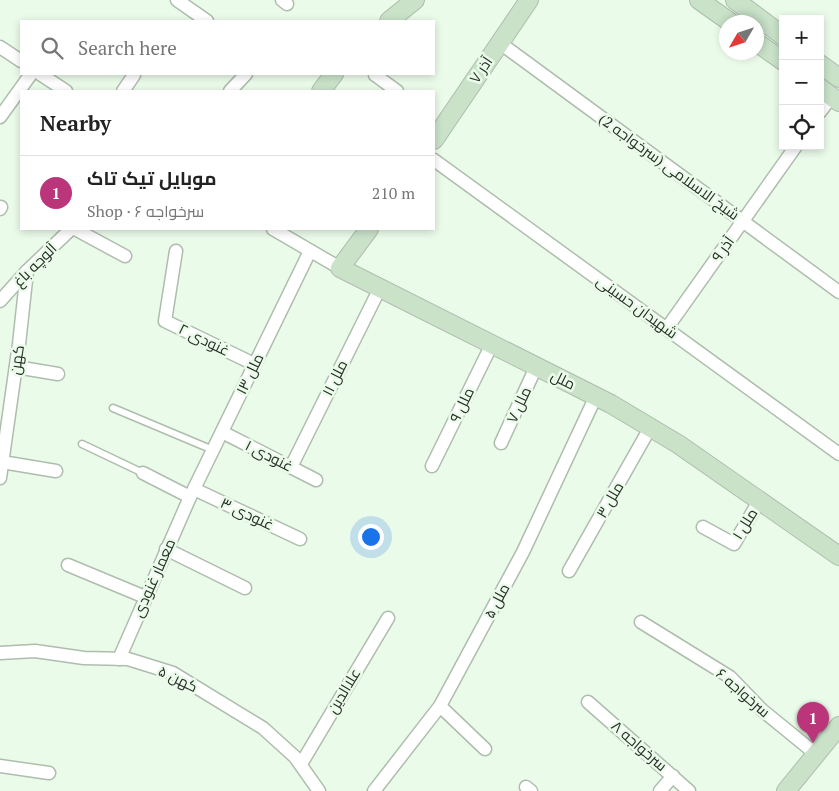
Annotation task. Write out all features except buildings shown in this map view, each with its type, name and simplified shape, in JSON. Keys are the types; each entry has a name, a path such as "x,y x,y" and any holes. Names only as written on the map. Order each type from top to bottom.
{"street":[{"path":"177,0 206,20"},
{"path":"390,20 415,0"},
{"name":"آذر ۷","path":"435,136 439,121 500,43 529,0"},
{"path":"699,0 720,15"},
{"path":"735,0 779,33"},
{"name":"شیخ الاسلامی (سرخواجه 2)","path":"500,43 839,292"},
{"path":"0,46 20,60"},
{"path":"764,48 782,60"},
{"path":"824,67 839,78"},
{"path":"0,117 30,75"},
{"path":"42,75 64,90"},
{"path":"124,90 134,75"},
{"path":"231,90 245,75"},
{"path":"322,90 333,75"},
{"path":"375,75 396,90"},
{"name":"۹ آذر","path":"667,328 793,150"},
{"name":"شهیدان حسینی","path":"435,161 839,454"},
{"name":"آلوچه باغ","path":"0,301 27,271 70,230"},
{"path":"77,230 125,256"},
{"name":"ملل","path":"280,230 340,268 596,396 650,428 839,556"},
{"path":"340,268 368,230"},
{"name":"ملل ۱۳","path":"192,493 310,250"},
{"name":"۲ غنودی","path":"176,251 165,321 254,364"},
{"name":"کهن","path":"0,478 16,367 27,271"},
{"name":"۱۱ ملل","path":"290,467 380,288"},
{"name":"ملل ۹","path":"432,466 492,344"},
{"path":"16,367 58,374"},
{"name":"۷ ملل","path":"501,443 536,367"},
{"name":"ملل ۵","path":"374,791 440,706 523,552 596,396"},
{"name":"ملل ۳","path":"569,571 650,428"},
{"name":"۱ غنودی","path":"222,432 316,480"},
{"path":"2,462 56,471"},
{"name":"۳ غنودی","path":"144,474 300,539"},
{"name":"معمار غنودی","path":"118,659 192,493"},
{"name":"ملل ۱","path":"703,527 734,544 759,501"},
{"path":"166,549 246,588"},
{"path":"68,565 145,597"},
{"name":"علاالدین","path":"301,764 388,618"},
{"name":"سرخواجه ۶","path":"641,622 730,678 762,710 816,754"},
{"name":"۵ کهن","path":"0,653 35,651 84,658 128,659 173,673 263,728 301,764 318,791"},
{"name":"۸ سرخواجه","path":"588,702 689,791"},
{"path":"440,706 485,749"},
{"path":"786,791 839,726"},
{"path":"0,766 49,774"},
{"path":"660,791 673,776"}],"lane":[{"path":"113,408 213,450"},
{"path":"82,444 144,474"}],"place":[{"name":"موبایل تیک تاک","path":"813,743"}]}
